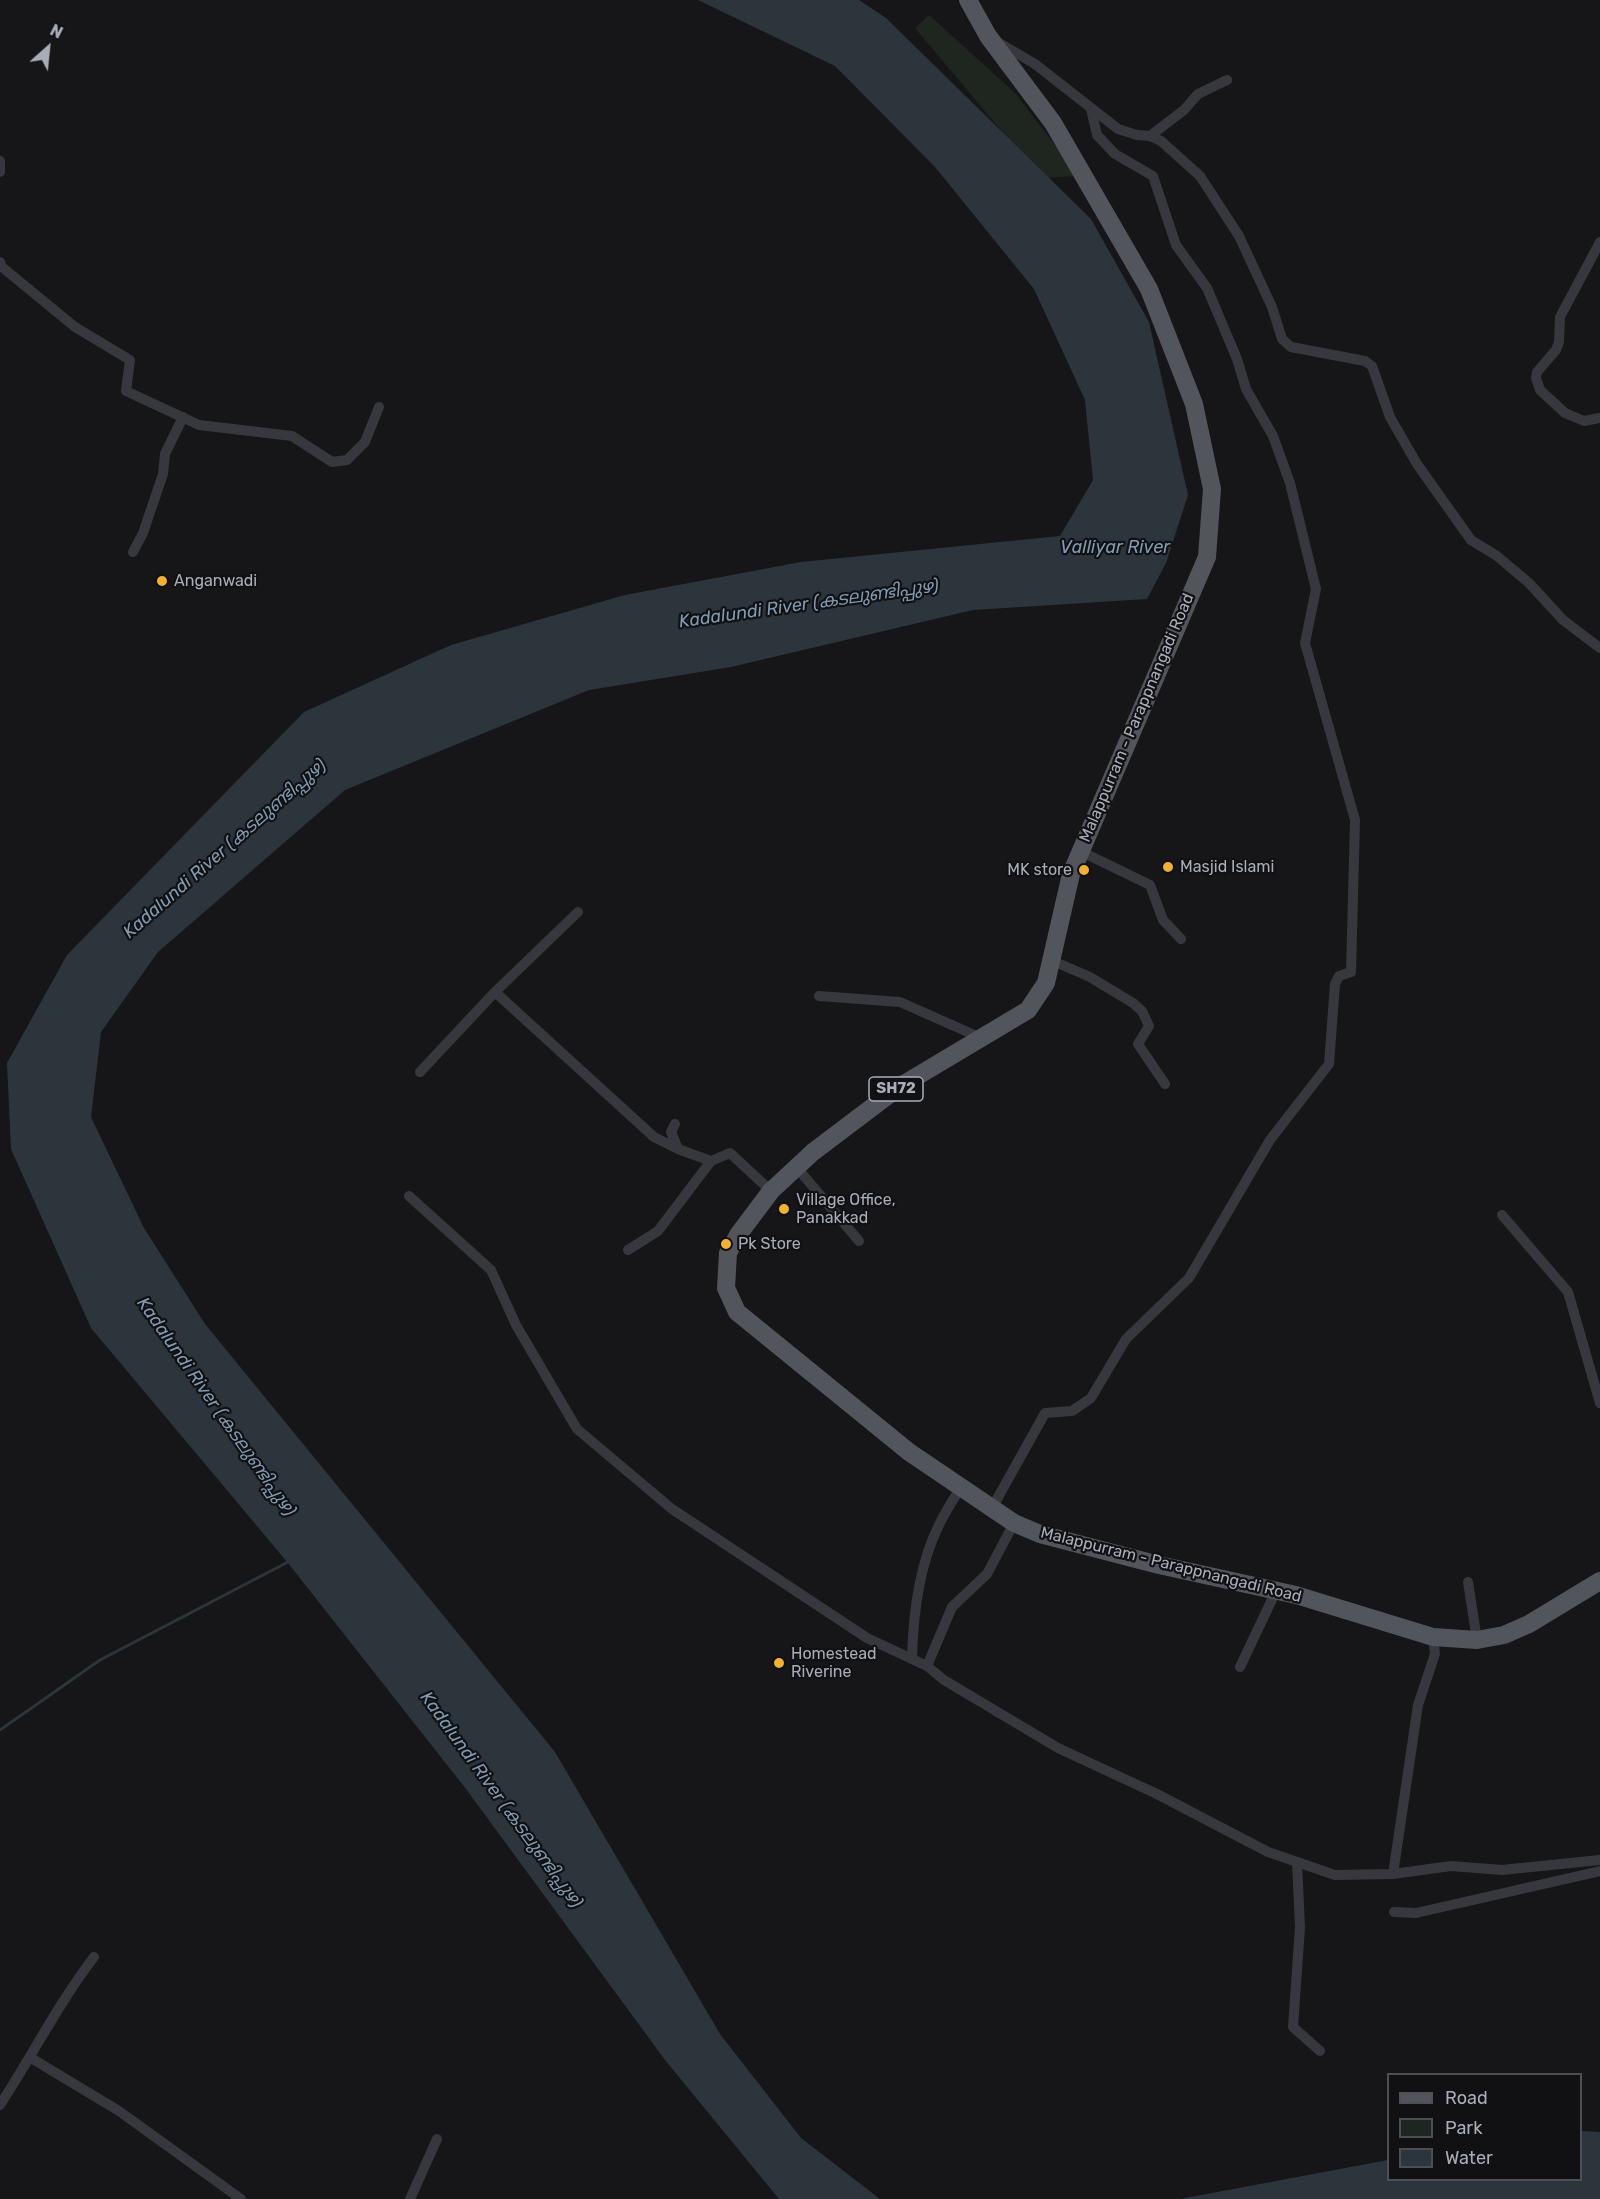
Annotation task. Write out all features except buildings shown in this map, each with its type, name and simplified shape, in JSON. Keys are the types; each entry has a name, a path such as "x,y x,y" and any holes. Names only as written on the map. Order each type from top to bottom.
{"main road":[{"name":"Malappurram - Parappnangadi Road","path":"972,4 988,36 1053,123 1149,289 1194,404 1212,489 1206,557 1071,874 1047,983 1028,1010 979,1037 899,1087 813,1152 798,1169 771,1191 738,1235 728,1253 726,1288 737,1312 909,1452 1014,1523 1040,1534 1276,1591 1433,1637 1477,1640 1504,1635 1529,1624 1600,1581"}],"street":[{"path":"988,36 1035,64 1118,129 1137,135 1150,136 1180,156 1200,176 1235,230 1272,307 1282,339 1291,347 1365,361 1372,366 1390,417 1454,519 1472,540 1497,556 1529,583 1563,620 1600,648"},
{"path":"1150,136 1184,110 1198,94 1227,80"},
{"path":"992,1508 1045,1413 1072,1411 1091,1398 1126,1339 1189,1278 1270,1140 1329,1064 1335,984 1339,976 1351,972 1355,820 1305,643 1316,589 1290,483 1273,436 1246,389 1237,359 1207,288 1176,245 1153,176 1115,154 1097,135 1091,109"},
{"path":"0,161 0,172"},
{"path":"1600,242 1560,317 1559,342 1556,350 1537,372 1536,378 1540,390 1565,413 1584,421 1600,417"},
{"path":"0,262 3,267 75,327 130,360 126,391 199,425 292,436 332,462 347,460 365,442 380,407"},
{"path":"133,552 143,533 163,474 165,454 183,417"},
{"path":"1080,851 1150,885 1163,920 1180,939"},
{"path":"420,1072 495,992 578,912"},
{"path":"1053,961 1090,977 1142,1011 1149,1026 1138,1044 1165,1084"},
{"path":"495,992 654,1137 711,1161"},
{"path":"819,996 900,1002 979,1037"},
{"path":"675,1124 671,1132 678,1149"},
{"path":"628,1250 658,1231 711,1161 730,1153 771,1191"},
{"path":"798,1169 859,1241"},
{"path":"409,1196 491,1270 516,1325 577,1429 672,1509 867,1638 927,1666 944,1680 1058,1748 1157,1794 1268,1852 1335,1875 1393,1874 1451,1866 1502,1870 1600,1860"},
{"path":"1502,1215 1568,1292 1600,1403"},
{"path":"912,1659 913,1626 924,1572 937,1528 961,1487"},
{"path":"927,1666 952,1607 987,1574 1014,1523"},
{"path":"1468,1582 1477,1640"},
{"path":"1240,1667 1276,1591"},
{"path":"1393,1874 1418,1705 1436,1654 1433,1637"},
{"path":"1297,1862 1300,1928 1293,2027 1320,2051"},
{"path":"1394,1912 1416,1913 1600,1871"},
{"path":"0,2105 31,2058 65,1994 94,1957"},
{"path":"31,2058 118,2111 241,2199"},
{"path":"410,2199 437,2139"}],"green space":[{"path":"929,15 1014,92 1079,176 1041,178 915,28"}],"water":[{"name":"Valliyar River","path":"698,0 859,0 886,18 1091,219 1149,322 1188,495 1166,563 1147,599 973,610 731,667 589,690 345,790 158,952 101,1032 91,1117 144,1228 205,1324 555,1752 720,2034 801,2138 880,2199 779,2199 665,2060 466,1789 288,1563 91,1328 11,1149 7,1063 67,955 304,712 451,645 625,595 801,562 1060,536 1093,480 1085,400 1034,289 935,167 835,66"},
{"path":"1582,2131 1600,2132 1600,2199 1180,2199 1387,2160 1387,2181 1582,2181"}],"waterway":[{"path":"0,1730 100,1660 290,1561"}],"place":[{"name":"Anganwadi","path":"162,581"},
{"name":"Masjid Islami","path":"1168,867"},
{"name":"MK store","path":"1084,870"},
{"name":"Village Office, Panakkad","path":"784,1209"},
{"name":"Pk Store","path":"726,1244"},
{"name":"Homestead Riverine","path":"779,1663"}],"water label":[{"name":"Kadalundi River (കടലുണ്ടിപ്പുഴ)","path":"809,604"},
{"name":"Kadalundi River (കടലുണ്ടിപ്പുഴ)","path":"225,849"},
{"name":"Kadalundi River (കടലുണ്ടിപ്പുഴ)","path":"216,1407"},
{"name":"Kadalundi River (കടലുണ്ടിപ്പുഴ)","path":"501,1800"}]}
